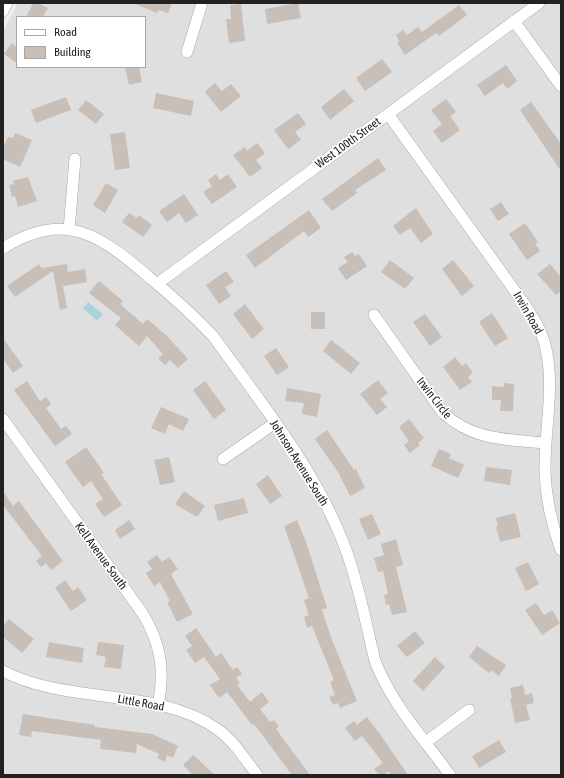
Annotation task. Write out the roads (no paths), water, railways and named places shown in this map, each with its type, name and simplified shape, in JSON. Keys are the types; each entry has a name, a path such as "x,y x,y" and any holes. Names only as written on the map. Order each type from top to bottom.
{"street":[{"path":"3,11 7,3"},
{"path":"187,52 202,3"},
{"name":"West 100th Street","path":"157,284 539,3"},
{"path":"514,21 561,86"},
{"name":"Irwin Road","path":"388,114 538,325 546,348 549,372 545,473 548,503 561,550"},
{"path":"69,230 75,159"},
{"name":"Johnson Avenue South","path":"3,248 18,239 35,232 54,229 69,230 90,235 107,243 157,284 194,316 213,336 314,482 343,543 375,661 382,678 450,775"},
{"name":"Irwin Circle","path":"374,315 444,413 454,423 480,435 546,443"},
{"name":"Kell Avenue South","path":"3,419 143,614 153,632 159,651 161,671 158,706"},
{"path":"223,459 275,424"},
{"name":"Little Road","path":"3,671 20,680 43,686 179,710 199,718 217,729 234,744 257,775"},
{"path":"426,742 469,710"}],"water":[{"path":"88,302 103,314 97,321 83,308"}]}
